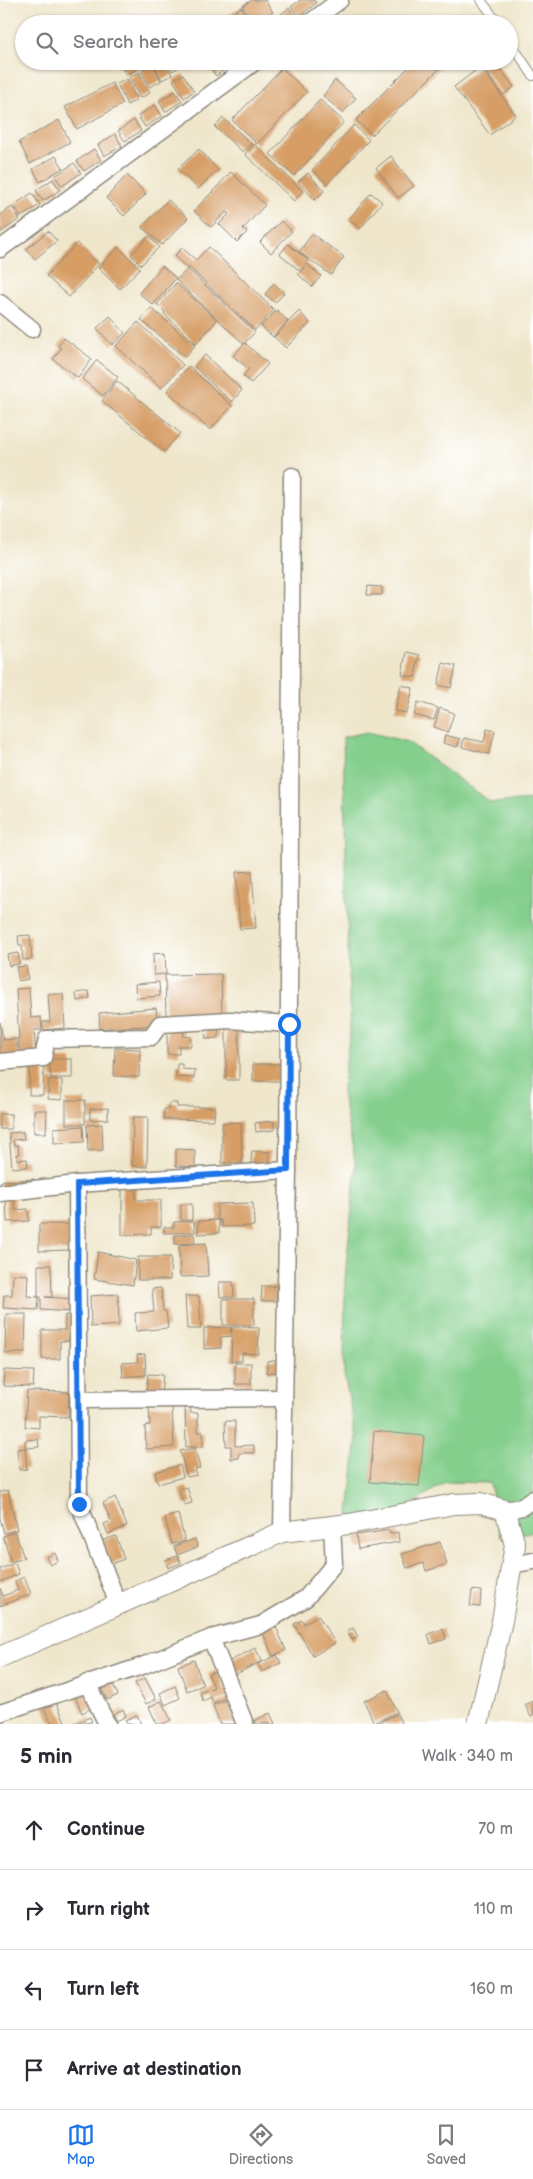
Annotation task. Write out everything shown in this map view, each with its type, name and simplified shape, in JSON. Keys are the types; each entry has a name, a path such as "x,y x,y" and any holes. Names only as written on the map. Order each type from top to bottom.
{"street":[{"path":"320,15 340,0"},
{"path":"0,250 244,70"},
{"path":"0,303 32,329"},
{"path":"282,1532 288,1170 292,476"},
{"path":"0,1062 43,1058 47,1039 150,1037 160,1024 222,1020 289,1024"},
{"path":"0,1193 77,1184 288,1170"},
{"path":"77,1184 79,1504 118,1604"},
{"path":"78,1400 284,1398"},
{"path":"506,1515 533,1500"},
{"path":"0,1657 282,1532 332,1526 454,1504 481,1504 506,1515 533,1515"},
{"path":"478,1724 502,1621 515,1545 506,1515"},
{"path":"0,1714 87,1683 142,1666 210,1638 261,1625 306,1598 334,1564 332,1526"},
{"path":"512,1565 533,1561"},
{"path":"210,1638 245,1724"},
{"path":"87,1683 107,1724"}],"lane":[{"path":"481,0 492,15"},
{"path":"518,54 533,76"}],"green space":[{"path":"368,732 408,742 491,803 533,800 533,1532 500,1536 490,1483 446,1482 395,1514 348,1523 357,1436 344,1375 345,1279 356,1165 342,1093 350,1031 343,737"}],"building":[{"path":"252,0 265,0 273,12 268,15 248,15 242,6"},
{"path":"300,0 314,0 316,3 301,15 297,15 291,7"},
{"path":"241,7 246,15 229,15"},
{"path":"289,8 294,15 280,15"},
{"path":"123,70 136,70 126,75"},
{"path":"141,70 156,70 161,81 149,87"},
{"path":"157,70 170,70 172,75 162,80"},
{"path":"212,70 224,70 216,76"},
{"path":"280,70 284,70 307,92 257,144 232,120"},
{"path":"406,70 438,70 372,135 356,120"},
{"path":"476,70 482,70 516,115 490,135 454,87"},
{"path":"485,70 502,70 514,87 503,95"},
{"path":"139,72 150,93 140,98 129,78"},
{"path":"183,74 194,91 184,98 173,80"},
{"path":"127,79 137,100 127,105 117,84"},
{"path":"335,80 356,98 343,113 323,96"},
{"path":"112,83 123,104 77,129 65,107"},
{"path":"175,91 182,101 165,112 159,101"},
{"path":"320,100 344,122 294,176 270,154"},
{"path":"155,105 162,116 145,127 138,116"},
{"path":"223,118 251,143 243,152 215,127"},
{"path":"59,120 70,142 30,164 19,142"},
{"path":"134,120 141,131 125,141 118,131"},
{"path":"354,125 369,140 327,184 312,170"},
{"path":"115,134 122,146 104,156 98,145"},
{"path":"254,144 303,191 294,201 245,154"},
{"path":"94,149 101,160 84,171 77,161"},
{"path":"199,149 218,170 198,189 178,169"},
{"path":"56,156 63,168 40,182 33,169"},
{"path":"391,156 414,186 398,198 376,168"},
{"path":"74,163 81,173 62,186 55,176"},
{"path":"231,172 265,205 243,229 247,232 237,242 219,224 229,214 226,212 211,227 194,211"},
{"path":"308,173 324,191 315,200 298,182"},
{"path":"127,175 146,194 124,216 106,198"},
{"path":"53,179 60,190 43,201 36,190"},
{"path":"32,193 40,205 21,217 14,205"},
{"path":"371,193 382,202 360,229 349,219"},
{"path":"168,200 188,218 162,245 142,227"},
{"path":"12,207 20,219 0,233 0,215"},
{"path":"281,221 292,231 271,253 260,242"},
{"path":"48,231 57,241 35,259 26,249"},
{"path":"312,234 344,257 331,275 299,252"},
{"path":"149,236 159,247 141,265 131,255"},
{"path":"77,243 99,264 69,297 46,276"},
{"path":"288,244 309,261 300,271 280,254"},
{"path":"118,247 140,268 120,289 98,268"},
{"path":"209,247 274,310 255,330 189,267 188,269 174,256 182,248 196,260"},
{"path":"307,264 321,276 312,287 298,274"},
{"path":"162,266 176,278 153,305 139,293"},
{"path":"188,269 255,332 244,344 176,280"},
{"path":"176,283 217,320 196,344 164,314 165,312 157,304"},
{"path":"274,283 284,293 275,303 265,294"},
{"path":"151,308 195,345 185,357 141,320"},
{"path":"277,310 288,321 273,337 261,326"},
{"path":"299,311 310,323 286,348 274,337"},
{"path":"110,316 125,333 112,345 97,328"},
{"path":"138,322 183,365 161,388 116,346"},
{"path":"64,338 92,359 78,378 53,359 61,348 58,346"},
{"path":"245,343 268,364 251,383 243,376 249,369 233,356"},
{"path":"205,355 242,390 232,402 194,367"},
{"path":"97,360 118,377 103,396 82,379"},
{"path":"189,366 232,406 210,430 167,391"},
{"path":"117,381 180,433 164,452 102,401"},
{"path":"368,586 382,587 382,595 367,595"},
{"path":"406,652 419,655 415,677 402,675"},
{"path":"443,663 456,666 451,688 438,685"},
{"path":"401,685 413,688 407,713 395,711"},
{"path":"418,702 438,708 434,720 414,715"},
{"path":"440,708 454,713 448,732 434,727"},
{"path":"487,729 495,731 489,754 462,747 464,738 484,742"},
{"path":"445,735 460,739 457,747 443,743"},
{"path":"252,871 256,928 240,929 236,872"},
{"path":"30,935 32,959 23,960 22,945 19,945 18,936"},
{"path":"18,953 19,964 9,966 7,955"},
{"path":"165,953 166,974 154,975 153,954"},
{"path":"26,966 28,979 19,981 16,967"},
{"path":"221,974 222,1017 166,1019 165,975"},
{"path":"159,982 160,996 136,998 135,984"},
{"path":"29,988 31,1018 41,1017 42,1030 34,1030 36,1057 20,1058 16,989"},
{"path":"89,991 90,998 77,1001 76,993"},
{"path":"48,994 63,994 65,1028 43,1030 43,1022 50,1022"},
{"path":"156,1008 158,1025 100,1029 99,1013"},
{"path":"0,1022 3,1040 17,1039 18,1058 0,1059"},
{"path":"226,1024 239,1024 239,1080 226,1080"},
{"path":"205,1027 218,1027 219,1038 206,1039"},
{"path":"167,1028 184,1028 183,1036 191,1037 191,1046 179,1046 179,1054 167,1054"},
{"path":"115,1048 140,1049 139,1077 114,1076"},
{"path":"49,1059 72,1059 72,1078 51,1078"},
{"path":"30,1062 44,1062 43,1095 29,1095"},
{"path":"177,1064 182,1064 182,1069 195,1070 194,1078 176,1077"},
{"path":"253,1064 281,1064 281,1081 253,1081"},
{"path":"49,1080 62,1080 62,1100 48,1099"},
{"path":"66,1100 85,1100 85,1124 66,1124"},
{"path":"169,1103 177,1103 177,1107 215,1107 214,1120 164,1119 164,1109 169,1109"},
{"path":"108,1108 108,1119 90,1120 90,1109"},
{"path":"34,1110 47,1110 46,1133 34,1133"},
{"path":"0,1114 11,1114 11,1129 0,1129"},
{"path":"133,1117 148,1117 147,1167 132,1166"},
{"path":"274,1121 274,1130 256,1132 255,1123"},
{"path":"241,1122 242,1163 222,1163 222,1123"},
{"path":"102,1124 103,1150 88,1151 87,1125"},
{"path":"83,1126 84,1142 54,1143 54,1128"},
{"path":"23,1132 24,1139 13,1140 14,1145 18,1145 19,1154 16,1154 17,1160 27,1159 28,1167 12,1168 9,1133"},
{"path":"176,1149 195,1150 195,1167 176,1166"},
{"path":"252,1151 270,1152 269,1164 251,1163"},
{"path":"34,1179 35,1189 1,1192 1,1181"},
{"path":"122,1183 136,1183 136,1200 161,1200 161,1227 151,1227 151,1234 122,1235"},
{"path":"14,1196 15,1210 28,1209 29,1221 7,1222 6,1197"},
{"path":"253,1203 254,1226 222,1227 221,1220 217,1220 217,1204"},
{"path":"181,1204 192,1204 192,1220 181,1220"},
{"path":"219,1220 219,1233 198,1234 198,1221"},
{"path":"194,1221 195,1232 164,1233 164,1227 174,1227 174,1222"},
{"path":"39,1224 70,1224 70,1250 39,1251"},
{"path":"194,1234 195,1243 175,1244 175,1235"},
{"path":"206,1243 208,1276 180,1277 179,1245"},
{"path":"98,1252 136,1260 133,1285 94,1279"},
{"path":"138,1257 171,1257 170,1280 138,1280"},
{"path":"38,1265 51,1265 52,1297 45,1297 73,1299 72,1312 41,1310 41,1297 38,1297"},
{"path":"13,1274 28,1275 27,1296 39,1297 38,1310 3,1308 4,1295 12,1295"},
{"path":"219,1282 233,1282 234,1297 220,1297"},
{"path":"262,1286 277,1286 277,1301 261,1301"},
{"path":"161,1288 163,1311 166,1311 168,1328 136,1331 135,1313 154,1312 152,1289"},
{"path":"118,1294 119,1325 91,1327 90,1296"},
{"path":"185,1296 199,1296 201,1329 187,1329"},
{"path":"223,1299 254,1299 254,1325 223,1325"},
{"path":"6,1314 26,1314 25,1353 5,1353"},
{"path":"65,1315 75,1315 75,1341 60,1341 60,1359 42,1359 42,1330 65,1330"},
{"path":"231,1327 231,1333 232,1327 259,1328 258,1354 242,1353 242,1361 231,1361 232,1336 221,1337 221,1348 204,1349 204,1328"},
{"path":"145,1354 146,1375 123,1377 122,1363 138,1362 137,1355"},
{"path":"282,1359 283,1371 267,1373 267,1361"},
{"path":"235,1363 251,1363 251,1384 235,1384"},
{"path":"4,1370 34,1371 33,1387 3,1386"},
{"path":"148,1374 163,1375 161,1395 146,1394"},
{"path":"27,1391 69,1392 68,1417 39,1416 39,1428 25,1427"},
{"path":"185,1404 190,1404 191,1413 198,1413 198,1432 203,1432 203,1447 186,1447"},
{"path":"172,1405 174,1447 146,1449 145,1426 150,1425 149,1406"},
{"path":"225,1421 235,1421 235,1446 254,1445 254,1453 239,1453 239,1458 231,1459 231,1446 226,1446"},
{"path":"374,1431 424,1436 419,1486 370,1482"},
{"path":"38,1439 39,1447 25,1448 25,1440"},
{"path":"25,1448 27,1469 19,1470 17,1449"},
{"path":"195,1448 200,1468 195,1469 197,1475 187,1477 180,1451"},
{"path":"180,1465 183,1477 158,1484 155,1472"},
{"path":"187,1487 192,1503 184,1505 179,1489"},
{"path":"8,1490 17,1530 4,1533 0,1518 0,1492"},
{"path":"115,1497 127,1526 108,1534 104,1524 111,1521 103,1503"},
{"path":"178,1514 185,1541 172,1544 165,1518"},
{"path":"389,1530 390,1534 398,1532 399,1542 358,1549 356,1535"},
{"path":"15,1532 24,1558 11,1562 3,1536"},
{"path":"116,1536 124,1559 109,1565 101,1541"},
{"path":"195,1539 198,1547 177,1555 174,1546"},
{"path":"440,1542 447,1564 426,1571 424,1563 407,1568 402,1554"},
{"path":"55,1553 58,1561 50,1565 46,1557"},
{"path":"178,1556 181,1563 168,1568 165,1560"},
{"path":"15,1563 19,1574 0,1582 0,1569"},
{"path":"24,1577 31,1594 0,1606 0,1588 3,1596 18,1590 15,1581"},
{"path":"472,1590 481,1591 480,1607 470,1606"},
{"path":"318,1615 335,1643 313,1656 294,1624 302,1620 304,1624"},
{"path":"273,1620 286,1650 273,1656 260,1626"},
{"path":"353,1628 358,1637 352,1640 347,1631"},
{"path":"443,1629 446,1639 431,1644 428,1634"},
{"path":"255,1648 262,1661 234,1675 228,1662"},
{"path":"277,1655 281,1663 262,1672 258,1664"},
{"path":"194,1660 203,1685 187,1691 178,1666"},
{"path":"217,1670 228,1697 213,1703 211,1697 203,1701 200,1693 214,1687 208,1674"},
{"path":"145,1678 156,1699 146,1704 135,1683"},
{"path":"111,1680 118,1695 107,1700 100,1685"},
{"path":"175,1686 180,1698 165,1705 160,1693"},
{"path":"387,1690 397,1712 374,1723 364,1701"},
{"path":"86,1693 92,1708 82,1713 75,1697"},
{"path":"229,1699 238,1724 220,1724 213,1705"},
{"path":"55,1700 66,1724 52,1724 43,1706"},
{"path":"161,1701 171,1720 163,1724 157,1724 149,1707"},
{"path":"533,1701 533,1716 531,1717 525,1705"},
{"path":"123,1709 126,1716 117,1721 113,1714"},
{"path":"270,1713 275,1724 256,1724 254,1721"},
{"path":"397,1714 402,1724 376,1724"},
{"path":"137,1715 141,1724 127,1724 125,1720"},
{"path":"90,1717 92,1722 74,1724"}],"route":[{"path":"79,1504 77,1184 288,1170 289,1024"}]}
